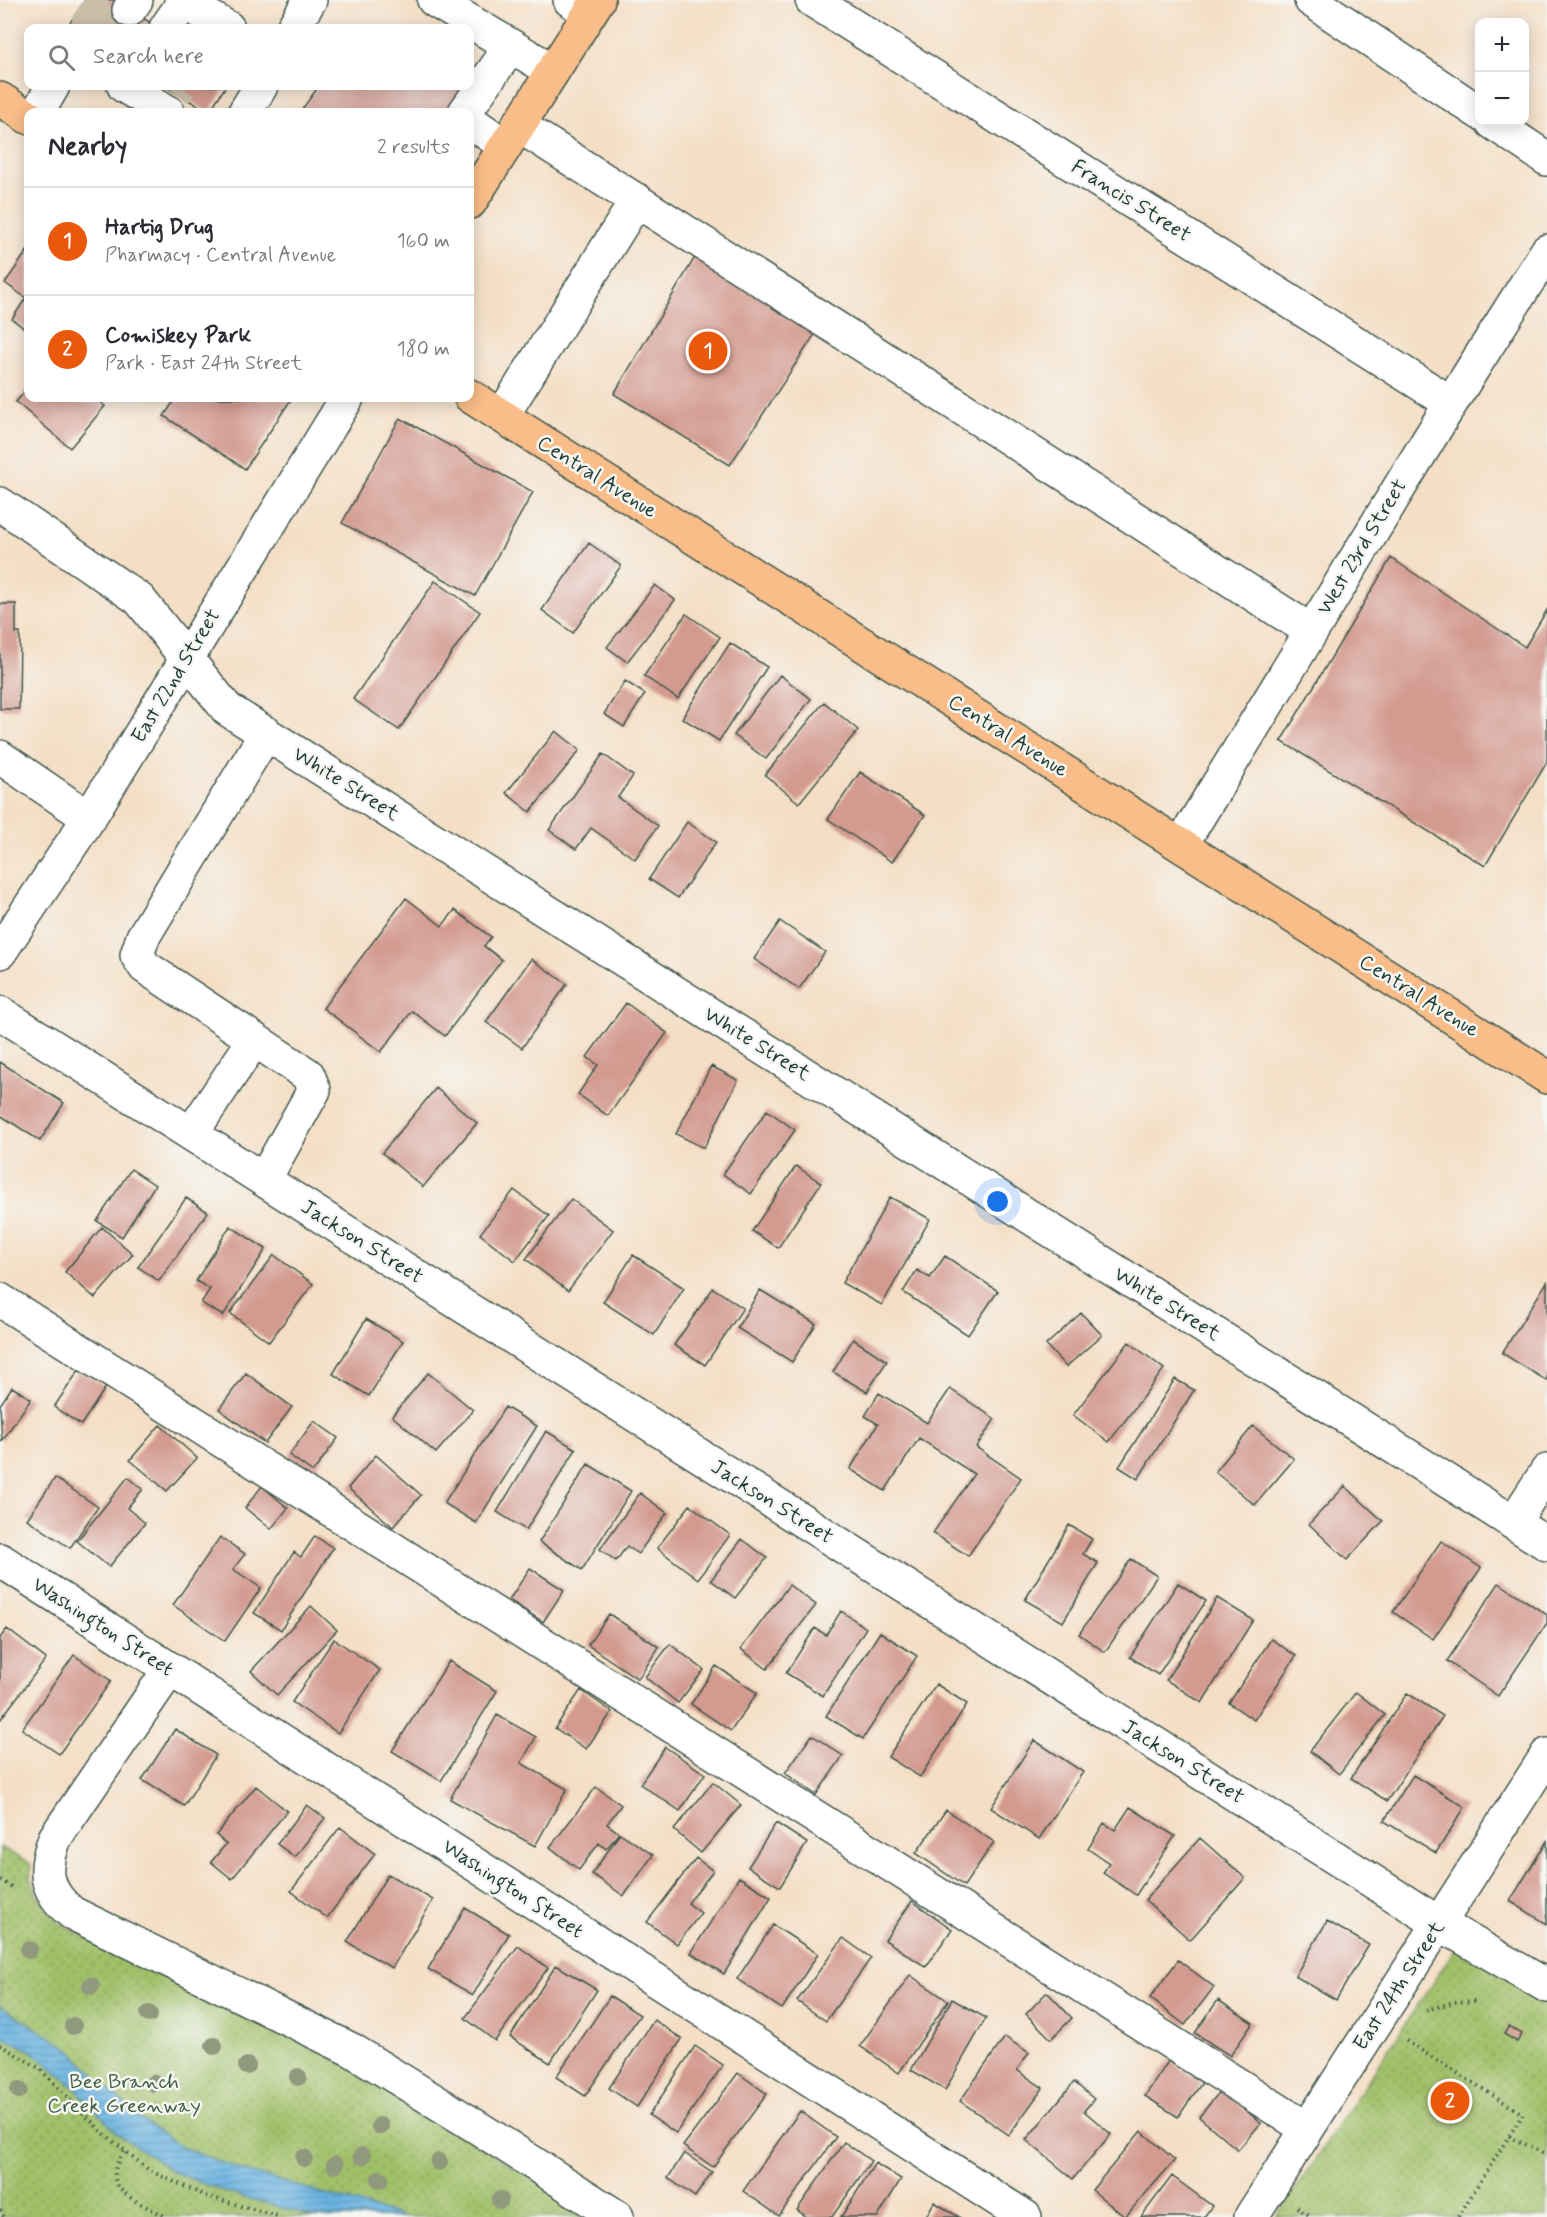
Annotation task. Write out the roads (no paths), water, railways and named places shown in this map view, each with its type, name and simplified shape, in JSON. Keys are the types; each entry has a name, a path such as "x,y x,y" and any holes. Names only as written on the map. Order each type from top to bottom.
{"main road":[{"path":"474,196 553,71 586,4"},
{"path":"0,99 24,114"},
{"name":"Central Avenue","path":"474,398 1547,1077"}],"street":[{"path":"295,24 310,0"},
{"path":"434,0 553,71"},
{"name":"Francis Street","path":"812,0 1451,403"},
{"path":"1311,0 1475,110"},
{"path":"177,10 215,24"},
{"path":"468,108 511,46"},
{"path":"40,108 51,90"},
{"path":"136,90 169,105"},
{"path":"247,108 259,90"},
{"path":"474,122 512,135 637,200 1311,631"},
{"path":"1498,126 1547,159"},
{"path":"502,416 637,200"},
{"name":"West 23rd Street","path":"1181,845 1451,403 1547,251"},
{"name":"East 22nd Street","path":"0,952 89,818 345,402"},
{"name":"White Street","path":"0,504 139,599 227,709 1547,1545"},
{"path":"264,1180 314,1090 308,1075 145,967 137,955 143,937 266,733"},
{"path":"0,757 89,818"},
{"name":"Jackson Street","path":"0,1013 1440,1924 1547,1986"},
{"path":"191,1134 254,1040"},
{"path":"0,1300 1306,2128"},
{"path":"1513,1523 1547,1471"},
{"name":"Washington Street","path":"0,1560 1025,2217"},
{"path":"170,1669 55,1838 49,1855 47,1872 50,1886 58,1901 72,1913 352,2050 617,2217"},
{"name":"East 24th Street","path":"1251,2217 1547,1755"}],"water":[{"path":"0,2006 67,2047 135,2115 181,2147 238,2169 405,2217 314,2217 228,2193 174,2172 118,2134 76,2089 45,2062 28,2049 0,2036"}],"tunnel":[{"path":"88,24 103,0"},
{"path":"121,24 129,10"}],"place":[{"name":"Hartig Drug","path":"708,351"},
{"name":"Comiskey Park","path":"1450,2101"}],"park label":[{"name":"Bee Branch Creek Greenway","path":"124,2094"}]}
